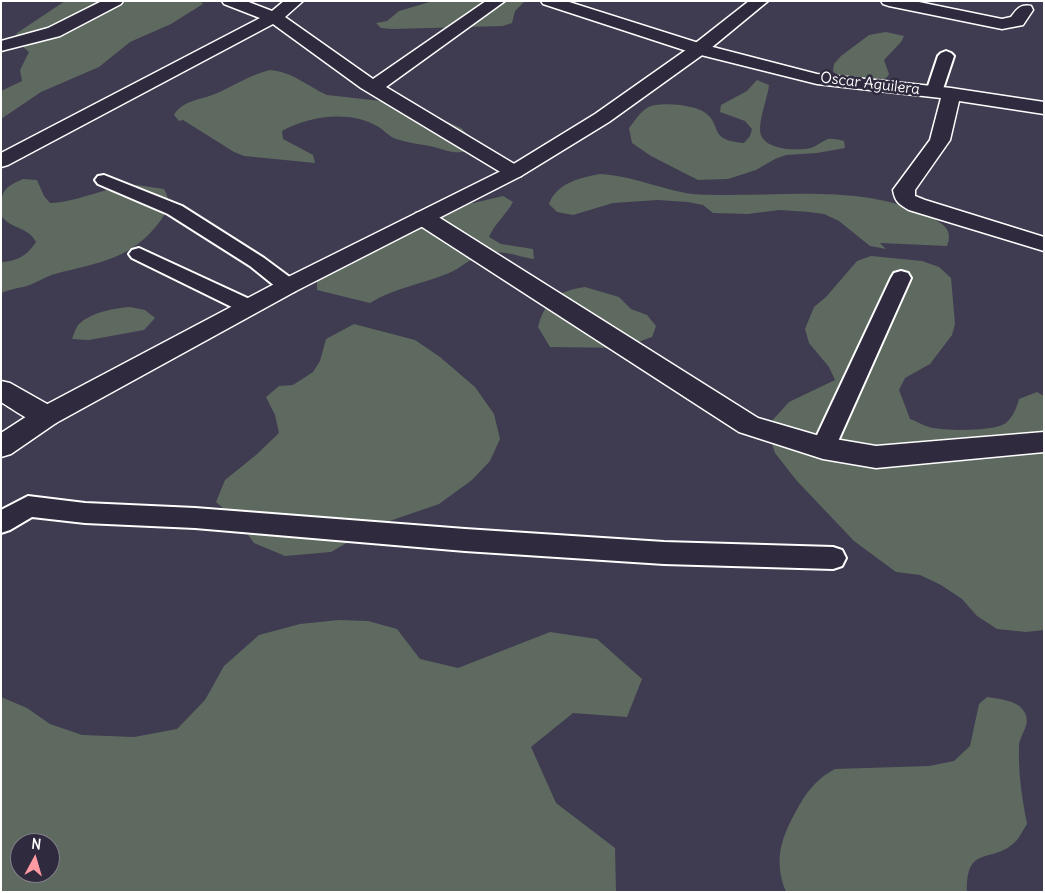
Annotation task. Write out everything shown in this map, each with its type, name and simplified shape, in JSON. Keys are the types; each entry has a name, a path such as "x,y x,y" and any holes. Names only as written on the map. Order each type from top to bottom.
{"street":[{"path":"2,45 54,32 115,1"},
{"path":"230,1 274,17 374,88 514,172"},
{"path":"1,162 274,17 294,1"},
{"path":"374,88 497,1"},
{"name":"Oscar Aguilera","path":"549,1 699,49 817,79 942,93 1044,108"},
{"path":"1,446 47,416 288,286 514,172 602,118 699,49 760,1"},
{"path":"889,1 1002,24 1017,21 1025,10"},
{"path":"942,93 940,140 904,190 904,199 917,205 1044,244"},
{"path":"424,218 749,425 823,448 876,457 1044,442"},
{"path":"1,390 47,416"}],"lane":[{"path":"942,93 946,56"},
{"path":"104,180 175,210 258,262 288,286"},
{"path":"138,254 249,307"},
{"path":"823,448 900,278"},
{"path":"1,523 28,506 85,513 195,518 466,540 664,553 833,558"}],"green space":[{"path":"65,1 201,1 203,4 171,24 130,42 99,67 41,92 1,119 1,91 22,81 20,70 29,52 14,39 17,33"},
{"path":"433,1 525,1 515,11 512,23 503,26 392,29 381,28 376,23 387,21 399,11"},
{"path":"886,32 904,36 901,42 884,60 889,74 887,77 880,82 839,77 833,71 834,64 841,56 869,35"},
{"path":"270,70 293,76 327,95 408,104 461,128 468,135 471,142 470,150 452,152 405,142 393,138 377,126 366,121 354,118 329,117 304,122 282,131 283,139 313,155 315,163 244,156 234,152 183,120 179,121 174,115 187,103 215,94"},
{"path":"757,80 769,85 760,130 764,140 769,144 783,148 811,148 828,139 834,139 844,141 845,148 817,153 786,155 756,170 728,179 698,180 651,156 632,143 629,128 640,115 647,108 667,104 692,107 704,112 710,117 717,131 725,139 744,143 750,136 752,129 745,121 720,112 721,105 747,91"},
{"path":"600,174 624,177 692,194 812,194 873,198 901,205 928,216 945,227 948,231 949,240 947,246 880,243 886,249 870,246 839,221 824,214 809,212 779,210 748,214 713,213 703,205 658,200 613,203 573,215 557,212 549,204 557,191 563,186 584,177"},
{"path":"23,179 37,180 44,196 50,203 72,200 116,188 137,185 164,189 168,198 168,205 164,216 150,233 126,252 114,258 51,275 26,286 1,293 1,262 21,257 36,242 28,233 4,220 1,215 1,201 4,192 11,185"},
{"path":"503,196 513,202 494,227 489,237 501,244 533,249 534,259 501,252 483,254 449,273 399,290 370,303 317,290 317,279 442,216 469,204"},
{"path":"871,256 922,261 939,267 951,278 955,324 952,335 930,364 905,378 899,390 910,419 936,428 968,430 991,428 1000,426 1008,421 1019,399 1037,392 1044,396 1044,630 1026,632 997,629 977,616 962,599 941,585 920,575 896,572 854,541 797,481 775,453 770,438 769,424 789,402 835,380 829,367 809,343 805,329 814,307 826,297 857,261"},
{"path":"585,287 619,297 631,309 647,315 656,326 652,337 622,348 550,347 538,327 544,310 560,294"},
{"path":"130,307 145,310 155,318 144,330 89,340 72,339 78,325 90,316"},
{"path":"354,324 415,340 440,357 475,387 494,414 500,439 490,461 472,480 439,504 378,525 331,552 285,556 254,543 238,521 216,502 225,480 279,433 275,415 266,397 279,386 293,385 313,372 320,361 326,339"},
{"path":"339,620 368,621 397,629 420,659 458,668 550,632 597,639 642,679 627,717 573,713 531,747 556,803 615,848 616,892 1,892 1,697 27,708 50,724 82,735 134,737 177,729 205,700 224,666 259,635 300,624"},
{"path":"987,697 1018,705 1027,717 1019,746 1019,756 1027,824 1014,843 997,853 981,857 975,861 968,877 967,892 786,892 780,868 781,846 794,815 803,799 815,784 835,769 929,766 954,761 970,746 979,704"}]}
